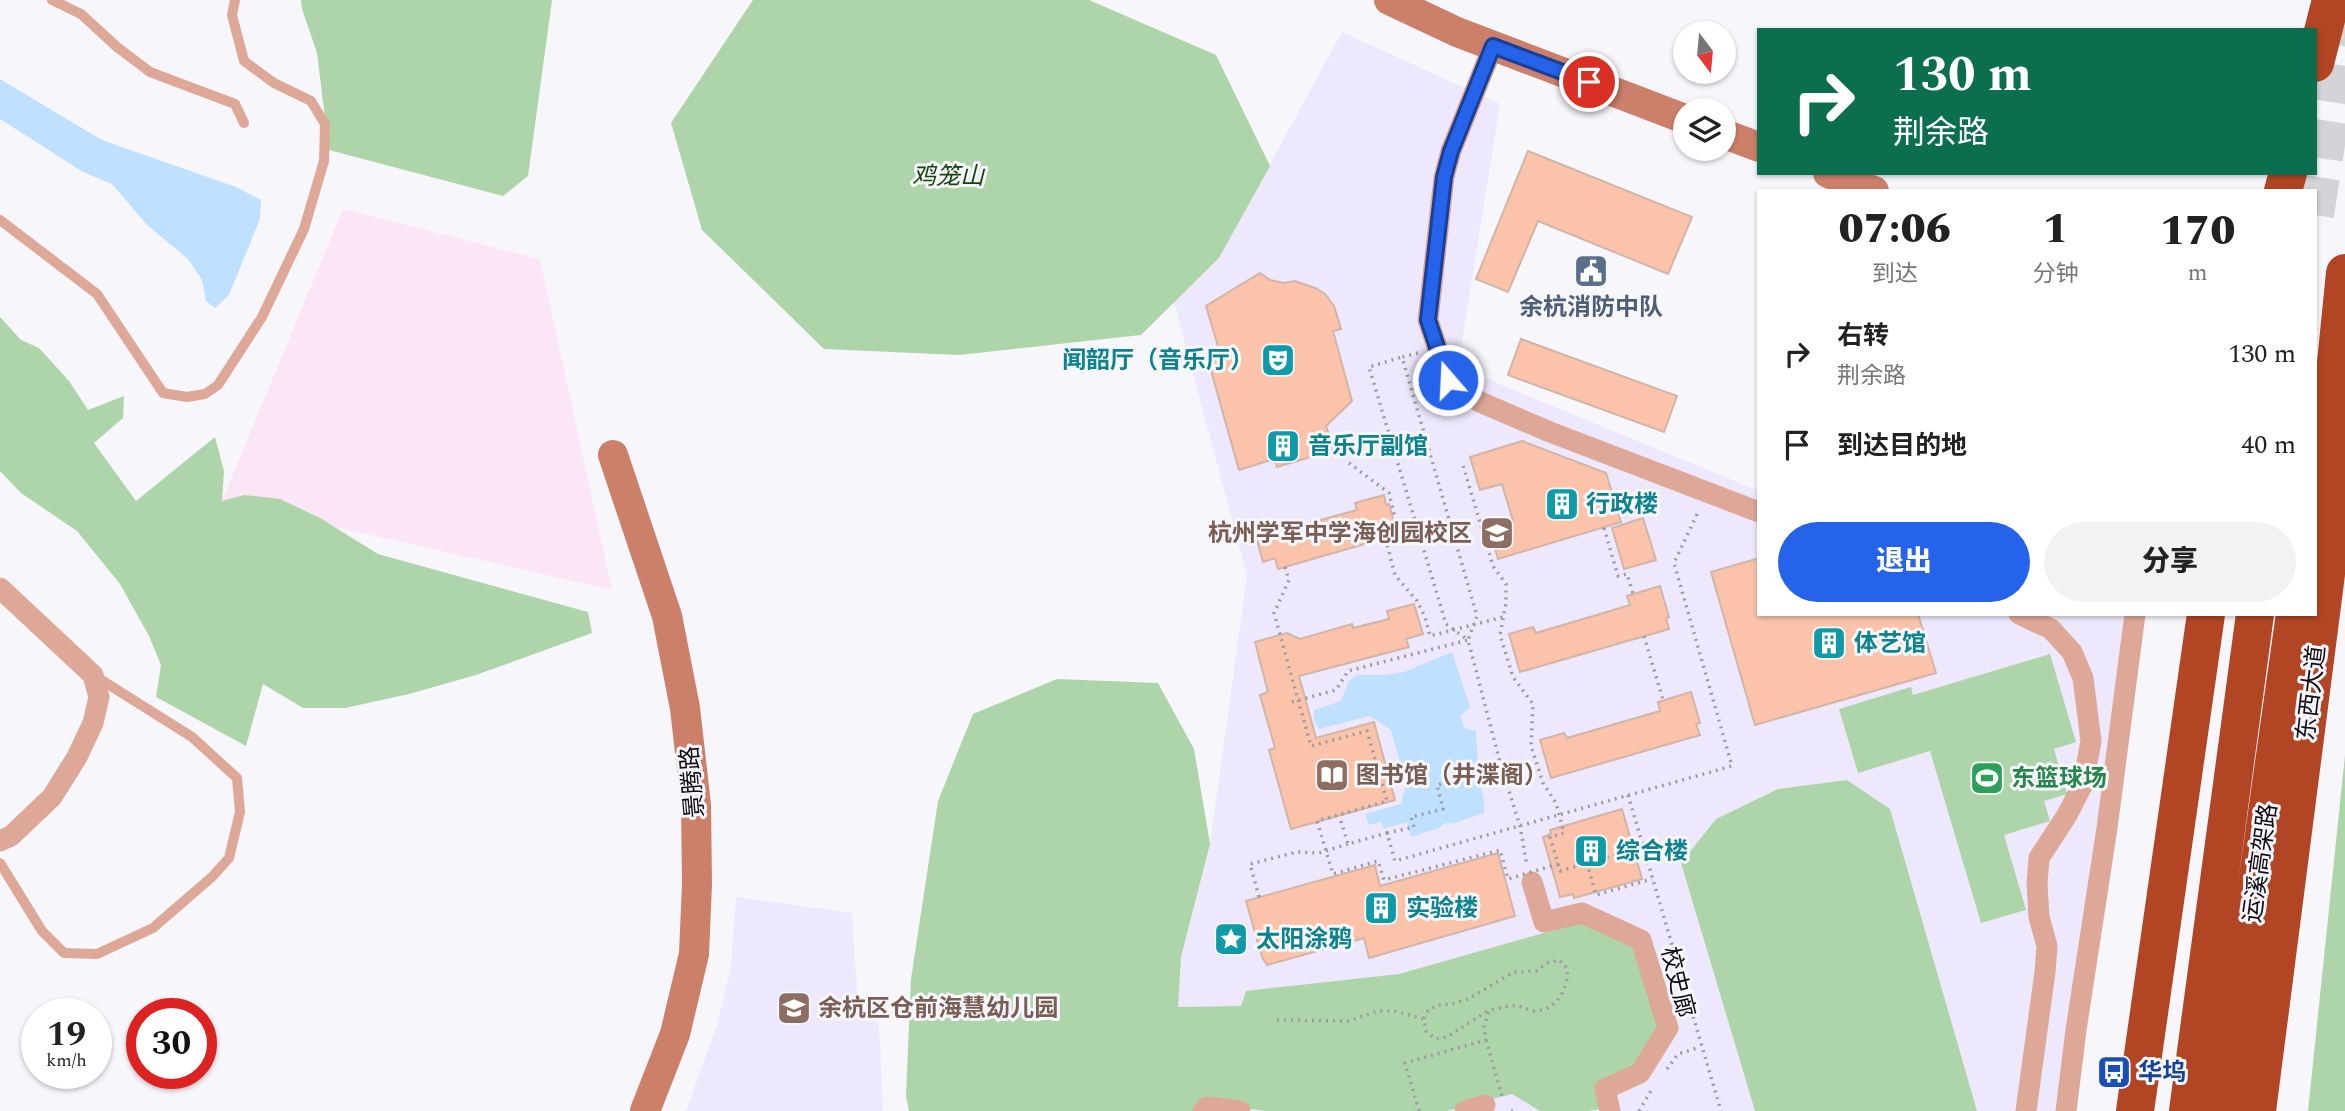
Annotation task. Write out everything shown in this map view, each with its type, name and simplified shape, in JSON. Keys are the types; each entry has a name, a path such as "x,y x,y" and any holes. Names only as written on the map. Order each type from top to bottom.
{"highway":[{"path":"2317,55 2331,0"},
{"name":"东西大道","path":"2257,1111 2326,574 2331,383 2345,273"},
{"path":"2135,1111 2206,616"},
{"name":"运溪高架路","path":"2189,1111 2255,616"},
{"name":"运溪高架路","path":"2225,1111 2295,616"}],"street":[{"path":"1389,0 1457,32 1673,114"},
{"path":"1493,46 1451,151 1444,177 1428,320 1448,380 1480,402 1550,432 1757,512"},
{"path":"1736,138 1757,146"},
{"path":"1833,175 1869,189"},
{"name":"景腾路","path":"613,455 667,616 685,708 696,805 694,954 675,1034 645,1111"},
{"path":"0,588 93,675 99,697 93,723 77,757 52,797 11,836 0,841"},
{"path":"2022,616 2051,629 2071,652 2083,678 2091,741 2083,784 2067,816 2039,858 2039,917 2047,946 2026,1111"},
{"path":"2066,1111 2135,616"},
{"name":"校史廊","path":"1532,882 1544,922 1582,913 1640,940 1668,1028 1640,1073 1605,1089 1610,1111"},
{"path":"1203,1111 1207,1107 1240,1111"}],"lane":[{"path":"52,0 81,15 150,72 235,104 244,123"},
{"path":"0,220 96,294 163,393 187,397 205,394 218,385 262,317 304,229 324,161 325,124 312,101 274,83 244,61 232,15 235,0"},
{"path":"0,863 42,930 64,953 97,954 153,928 213,876 229,858 240,812 237,778 192,737 93,675"}],"path":[{"path":"1437,348 1370,368 1446,624 1468,640"},
{"path":"1402,357 1477,615 1468,640 1500,766 1520,826 1524,858 1532,882"},
{"path":"1462,462 1493,566 1506,584 1506,604 1500,635 1513,677 1533,704 1531,746 1543,783 1556,803 1564,833 1550,837 1560,871 1628,852"},
{"path":"1349,463 1389,493 1396,522 1387,544 1395,575 1417,601 1430,636 1503,617"},
{"path":"1387,833 1395,861 1732,766 1674,564 1708,492"},
{"path":"1604,527 1618,576 1627,574 1633,594"},
{"path":"1285,567 1289,580 1274,613 1311,746 1367,731 1387,800 1317,821 1333,874 1378,861 1384,880 1500,850 1508,879 1559,864"},
{"path":"1644,636 1663,701"},
{"path":"1292,702 1336,690 1348,671 1468,640"},
{"path":"1259,897 1250,864 1297,852 1318,853 1414,827 1412,817 1443,808 1437,785 1500,766"},
{"path":"1628,795 1721,1111"},
{"path":"1341,821 1348,844"},
{"path":"1587,863 1596,895 1652,879"},
{"path":"1559,960 1567,968 1568,978 1563,994 1550,1007 1536,1011 1517,1006 1489,1010 1447,1037 1436,1039 1426,1031 1424,1019 1428,1011 1437,1005 1468,999 1514,972 1536,971 1547,963 1559,960"},
{"path":"1485,1107 1484,1027 1489,1010"},
{"path":"1277,1020 1348,1021 1378,1011 1394,1011 1424,1019"},
{"path":"1419,1111 1405,1063 1486,1040"},
{"path":"1663,1074 1678,1054 1701,1047"},
{"path":"1639,1111 1656,1084"}],"shaded area":[{"name":"杭州学军中学海创园校区","path":"1342,32 1500,104 1458,367 1757,490 1757,616 2126,616 2058,1111 1169,1111 1181,957 1210,844 1247,576 1174,302 1219,258"},
{"path":"343,209 540,259 612,590 222,501"},
{"name":"余杭区仓前海慧幼儿园","path":"736,897 852,913 857,992 879,1026 883,1111 686,1111 717,1025 731,966"}],"green space":[{"path":"301,0 552,0 528,176 503,196 329,150 317,53"},
{"name":"鸡笼山","path":"753,0 1089,0 1216,55 1270,166 1219,258 1141,335 959,355 824,349 702,230 671,123"},
{"path":"0,317 21,340 39,348 69,381 88,410 124,396 123,418 94,443 136,501 215,437 224,471 222,501 244,495 280,499 320,518 378,554 588,612 592,633 476,675 345,708 303,708 263,684 246,746 156,697 161,665 149,636 120,584 77,531 21,493 0,471"},
{"name":"东篮球场","path":"2050,654 2076,742 2054,749 2067,794 2044,801 2050,821 2004,835 2026,910 1981,923 1930,751 1858,773 1839,709 1911,687 1913,695"},
{"path":"1057,679 1158,683 1194,749 1210,844 1181,957 1178,1007 1241,1006 1246,991 1399,974 1586,921 1639,946 1663,1027 1606,1108 1589,1111 1540,1111 1512,1094 1447,1111 1265,1111 1206,1102 1196,1111 909,1111 906,1096 911,979 938,801 973,714"},
{"path":"2345,755 2345,1111 2308,1111"},
{"path":"1847,780 1890,809 1977,1111 1755,1111 1681,863 1716,819 1778,789"}],"water":[{"path":"0,79 102,140 236,187 261,200 260,219 229,295 215,308 206,301 202,280 188,259 148,226 112,184 83,172 0,119"},
{"path":"1452,652 1470,707 1461,715 1464,728 1476,731 1484,813 1452,824 1445,823 1439,828 1411,837 1407,822 1384,829 1381,822 1369,825 1365,814 1401,804 1406,784 1391,730 1370,716 1319,729 1314,720 1314,710 1341,701 1348,682 1357,675 1404,672"}],"building":[{"path":"1528,151 1692,217 1668,274 1538,221 1508,292 1476,279"},
{"name":"闻韶厅（音乐厅）","path":"1260,273 1270,280 1284,283 1295,281 1315,288 1325,294 1334,306 1341,329 1333,331 1352,401 1326,426 1334,450 1277,467 1274,459 1239,470 1210,367 1220,353 1206,306"},
{"path":"1521,339 1677,396 1664,432 1508,375"},
{"name":"行政楼","path":"1522,441 1606,473 1621,522 1498,559 1489,527 1513,521 1502,484 1480,490 1470,457"},
{"path":"1384,495 1394,523 1379,528 1382,539 1278,569 1275,558 1263,562 1254,529 1286,520 1288,529 1357,510 1355,503"},
{"path":"1643,518 1656,560 1624,569 1612,528"},
{"name":"体艺馆","path":"1757,559 1757,616 1919,616 1936,673 1755,725 1711,572"},
{"path":"1660,586 1669,617 1666,618 1669,629 1520,672 1509,634 1533,627 1536,633 1630,605 1627,596"},
{"name":"图书馆（井渫阁）","path":"1414,604 1423,634 1406,639 1409,647 1299,676 1316,738 1374,722 1395,800 1291,829 1269,750 1275,748 1260,695 1268,692 1255,642 1287,633 1300,639 1352,624 1353,628 1389,619 1387,611"},
{"path":"1691,692 1700,723 1696,724 1700,735 1551,778 1540,740 1564,733 1567,738 1660,711 1658,702"},
{"name":"综合楼","path":"1622,809 1642,879 1574,898 1573,894 1560,897 1543,837 1551,834 1550,830"},
{"name":"实验楼","path":"1498,853 1515,916 1369,958 1364,938 1267,965 1262,957 1246,901 1375,865 1380,886"}],"tunnel":[{"path":"2317,202 2345,22"}],"place":[{"name":"余杭消防中队","path":"1591,271"},
{"name":"闻韶厅（音乐厅）","path":"1278,360"},
{"name":"音乐厅副馆","path":"1283,446"},
{"name":"行政楼","path":"1562,504"},
{"name":"杭州学军中学海创园校区","path":"1497,533"},
{"name":"体艺馆","path":"1829,643"},
{"name":"图书馆（井渫阁）","path":"1332,775"},
{"name":"东篮球场","path":"1987,778"},
{"name":"综合楼","path":"1591,851"},
{"name":"实验楼","path":"1381,908"},
{"name":"太阳涂鸦","path":"1231,939"},
{"name":"余杭区仓前海慧幼儿园","path":"794,1008"},
{"name":"华坞","path":"2114,1072"}],"route":[{"path":"1448,380 1428,320 1444,177 1451,151 1493,46 1589,82"}]}
